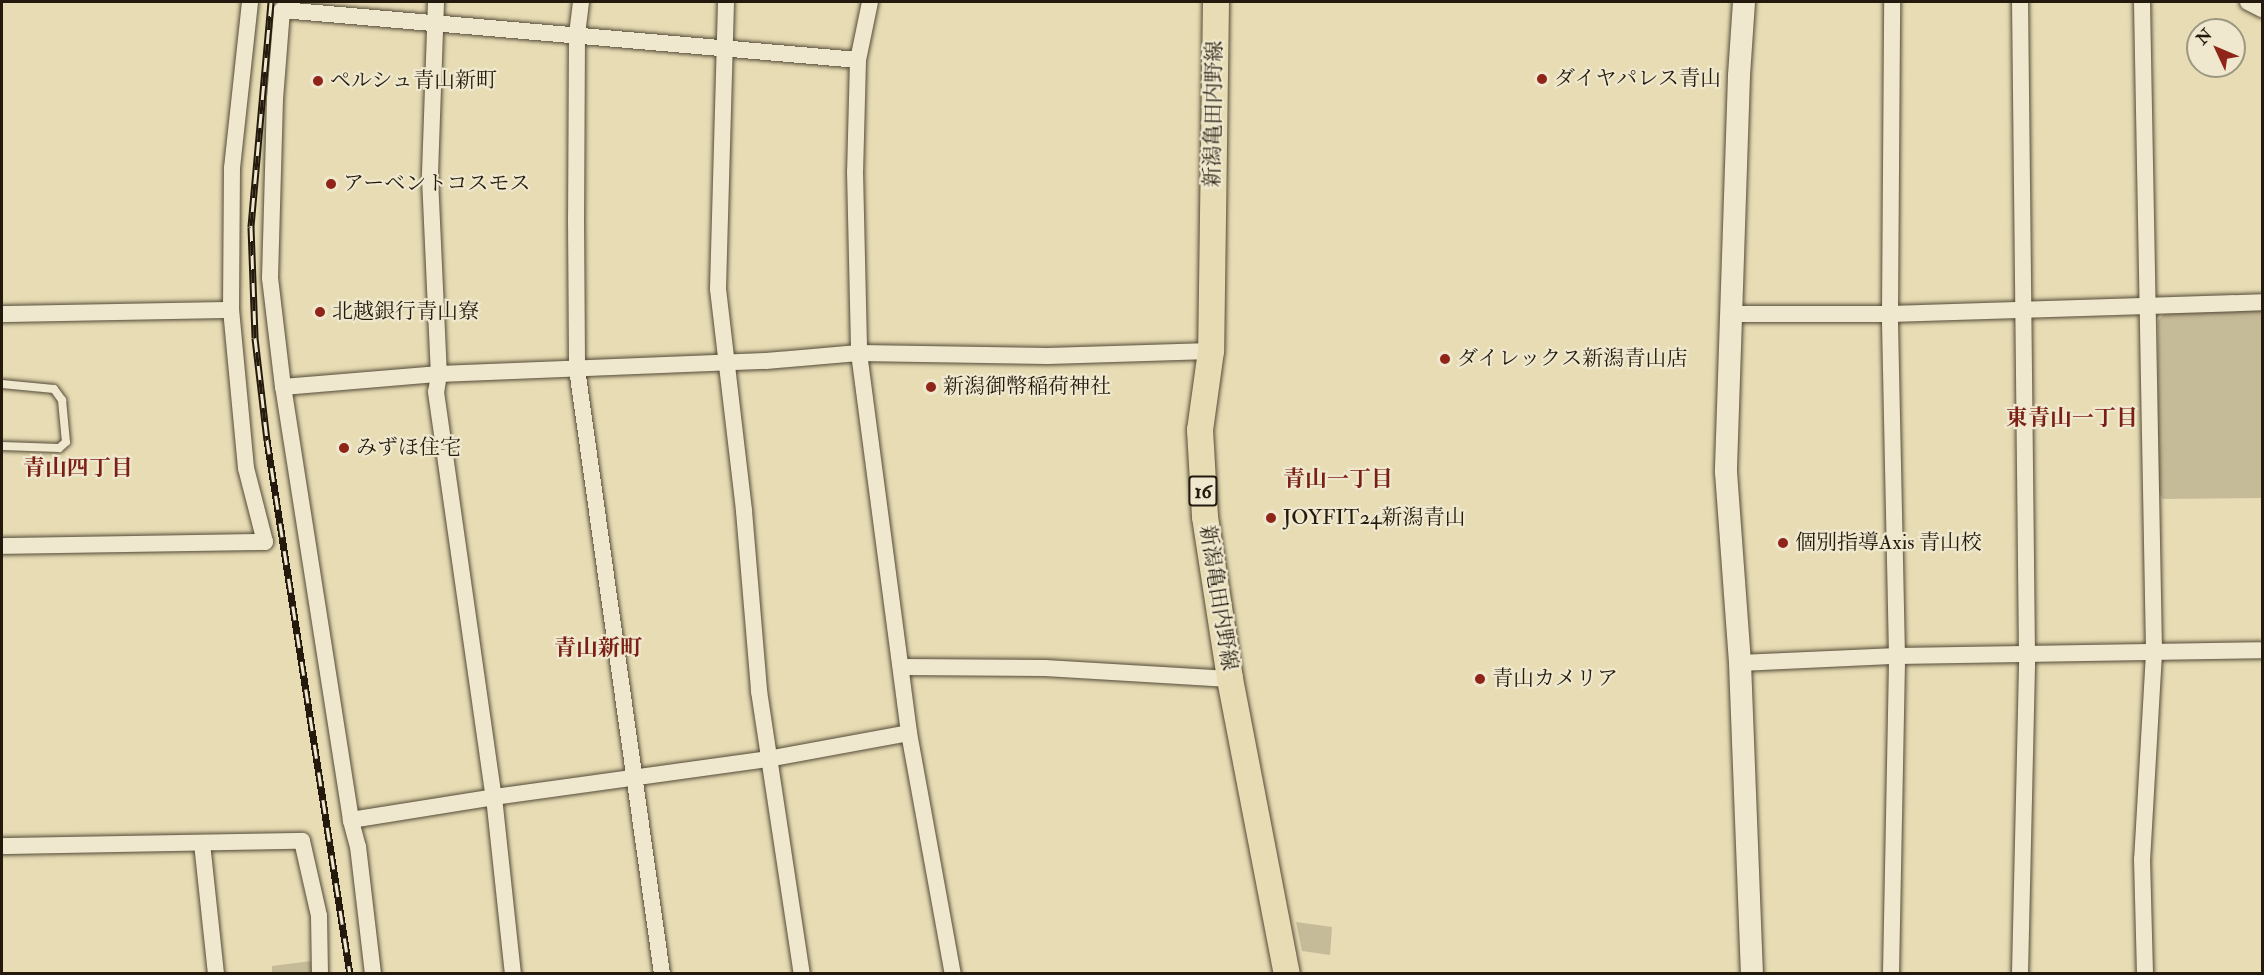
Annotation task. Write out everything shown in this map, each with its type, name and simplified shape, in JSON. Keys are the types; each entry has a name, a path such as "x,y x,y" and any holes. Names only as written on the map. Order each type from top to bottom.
{"main road":[{"name":"新潟亀田内野線","path":"1216,2 1211,351 1200,441 1205,517 1230,679 1287,974"}],"street":[{"path":"2,546 265,542 246,468 231,310 232,168 250,2"},
{"path":"436,2 433,23 430,178 439,374 436,392 494,796 513,974"},
{"path":"580,2 577,36 578,369 662,974"},
{"path":"726,2 722,49 718,289 744,511 768,759 802,974"},
{"path":"870,2 858,60 855,171 859,352 909,733 953,974"},
{"path":"1744,2 1739,76 1726,472 1740,663 1752,974"},
{"path":"1891,974 1897,656 1890,314 1892,2"},
{"path":"2020,2 2027,655 2020,974"},
{"path":"2142,2 2154,653 2142,859 2145,974"},
{"path":"2248,2 2262,9"},
{"path":"373,974 358,847 351,820 283,387 270,278 275,99 282,6 433,23 858,60"},
{"path":"1732,314 1890,314 2148,304 2262,303"},
{"path":"2,314 231,310"},
{"path":"283,387 439,374 725,362 859,352 1048,356 1211,351"},
{"path":"1740,663 1897,656 2262,650"},
{"path":"902,667 1045,668 1230,679"},
{"path":"351,820 494,796 768,759 909,733"},
{"path":"2,846 302,841 319,916 320,974"},
{"path":"202,843 216,974"}],"lane":[{"path":"2,384 54,389 62,400 66,442 59,448 2,446"}],"shaded area":[{"path":"2259,307 2262,310 2262,498 2163,499 2158,491 2158,321 2167,310"},
{"path":"1296,922 1332,927 1330,955 1302,951"},
{"path":"311,961 311,973 272,973 272,966"}],"railway":[{"path":"271,2 251,227 255,338 267,440 350,974"}],"place":[{"name":"ダイヤパレス青山","path":"1542,79"},
{"name":"ペルシュ青山新町","path":"318,81"},
{"name":"アーベントコスモス","path":"331,184"},
{"name":"北越銀行青山寮","path":"320,312"},
{"name":"ダイレックス新潟青山店","path":"1445,359"},
{"name":"新潟御幣稲荷神社","path":"931,387"},
{"name":"みずほ住宅","path":"344,448"},
{"name":"JOYFIT24新潟青山","path":"1271,518"},
{"name":"個別指導Axis 青山校","path":"1783,543"},
{"name":"青山カメリア","path":"1480,679"}],"district":[{"name":"東青山一丁目","path":"2072,419"},
{"name":"青山四丁目","path":"78,469"},
{"name":"青山一丁目","path":"1338,480"},
{"name":"青山新町","path":"598,649"}]}
